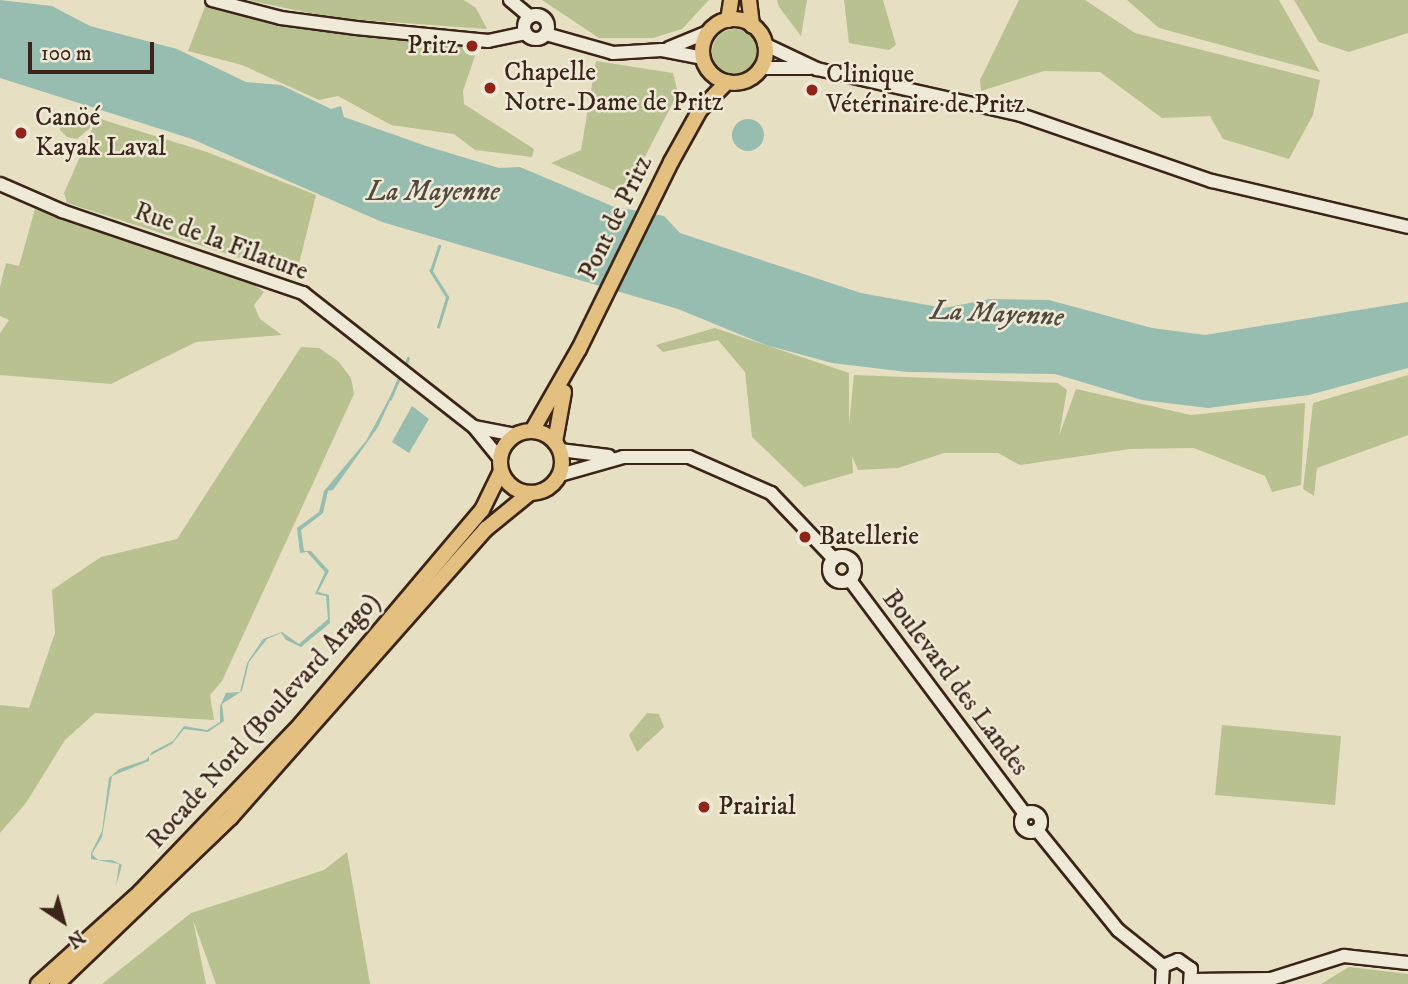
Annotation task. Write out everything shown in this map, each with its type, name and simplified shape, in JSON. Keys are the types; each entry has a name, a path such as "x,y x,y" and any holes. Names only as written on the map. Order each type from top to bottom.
{"main road":[{"path":"728,20 731,0"},
{"path":"749,0 752,26 764,44 760,68 749,79 727,82 705,64 708,33 728,20 752,26"},
{"name":"Pont de Pritz","path":"700,110 705,64"},
{"name":"Pont de Pritz","path":"532,431 579,349 671,162 700,110 727,82"},
{"name":"Pont de Pritz","path":"558,446 557,412 579,349"},
{"path":"532,431 558,446 560,475 548,489 530,493 512,487 501,465 515,435 532,431"},
{"name":"Rocade Nord (Boulevard Arago)","path":"38,984 140,892 301,724 482,510 501,465"},
{"name":"Rocade Nord (Boulevard Arago)","path":"57,984 231,817 486,529 530,493"}],"street":[{"path":"212,0 281,18 488,41 525,33 535,39 546,34 582,47 662,50 705,64"},
{"path":"510,0 530,17 545,19 546,34"},
{"path":"525,33 530,17"},
{"path":"662,50 708,33"},
{"path":"764,44 817,69"},
{"path":"760,68 817,69 987,106 1212,181 1408,227"},
{"name":"Rue de la Filature","path":"0,184 62,211 303,293 474,427 501,465"},
{"name":"Rue de la Filature","path":"474,427 515,435"},
{"path":"558,446 623,457"},
{"path":"560,475 623,457"},
{"name":"Boulevard des Landes","path":"623,457 689,457 731,471 771,493 834,559 846,557 853,562 850,580 1025,814 1023,828 1037,830 1118,930 1163,966"},
{"path":"1162,984 1163,966 1183,961 1191,982 1263,980 1344,956 1408,963"}],"green space":[{"path":"247,0 464,0 476,8 487,29 334,18"},
{"path":"542,0 709,0 682,29 653,38 599,38"},
{"path":"777,0 807,0 801,36 779,7"},
{"path":"844,0 883,0 896,45 889,50 849,43"},
{"path":"1019,0 1085,0 1135,33 1320,80 1313,115 1289,159 1223,139 1210,116 1162,118 1100,72 1044,71 981,91 980,80"},
{"path":"1127,0 1279,0 1320,72 1159,28"},
{"path":"1294,0 1408,0 1408,33 1349,52 1319,42"},
{"path":"206,4 274,23 478,47 463,91 464,104 534,149 532,157 475,150 454,134 391,125 338,96 319,100 242,65 188,51"},
{"path":"735,29 751,36 758,52 751,68 735,75 719,68 712,52 719,36"},
{"path":"596,61 673,73 678,93 625,195 551,163 581,150"},
{"path":"58,113 90,122 90,128 77,139 67,137 60,130"},
{"path":"97,118 207,152 316,195 296,276 67,203 64,193"},
{"path":"35,209 254,285 264,292 254,305 260,319 282,335 196,342 111,384 0,375 0,333 9,320 0,316 0,287 6,263 19,266"},
{"path":"715,328 849,373 849,425 854,375 1058,383 1067,390 1059,436 1076,389 1191,415 1305,403 1301,485 1272,492 1265,476 1194,448 1130,449 1020,465 998,453 944,453 898,468 858,470 852,456 853,473 804,487 752,437 745,372 718,340 663,352 656,345"},
{"path":"301,347 319,348 338,361 351,378 354,394 222,681 210,695 214,720 95,713 65,740 26,803 0,833 0,705 29,708 55,633 52,590 101,557 177,539"},
{"path":"1408,375 1408,435 1317,468 1314,496 1303,489 1313,403"},
{"path":"647,713 659,714 664,727 637,752 629,735"},
{"path":"1222,725 1341,736 1335,805 1215,795"},
{"path":"347,852 370,984 216,984 193,920 206,984 102,984 191,913 324,870"},
{"path":"1349,967 1408,974 1408,984 1321,984"}],"water":[{"name":"La Mayenne","path":"0,0 52,6 90,26 177,49 246,82 281,85 331,109 341,106 344,117 499,168 520,167 612,206 664,216 680,233 861,293 944,308 990,299 1049,300 1152,328 1205,335 1408,302 1408,368 1309,395 1208,408 1142,400 1055,374 907,372 832,363 766,345 678,309 382,222 192,139 0,78"},
{"path":"748,119 759,124 764,135 759,146 748,151 737,146 732,135 737,124"},
{"path":"403,373 378,427 333,490 328,491 323,513 301,530 304,551 311,551 329,571 318,592 329,595 330,623 301,647 286,640 281,633 267,639 249,662 242,691 222,704 224,721 208,732 184,729 172,744 149,756 173,741 184,726 207,730 220,722 220,706 226,693 240,692 247,663 263,639 282,632 299,644 328,619 326,596 315,594 325,572 307,552 300,553 297,528 319,512 324,491 366,441"},
{"path":"412,406 429,419 409,453 392,442"},
{"path":"149,756 149,761 112,776 102,837 92,854 98,860 112,860 122,865 116,886 119,864 91,859 91,853 102,831 109,778 119,769 146,760"}],"waterway":[{"path":"438,327 447,297 431,271 439,246"},
{"path":"406,364 408,358"},
{"path":"390,399 400,376"}],"place":[{"name":"Pritz","path":"472,46"},
{"name":"Chapelle Notre-Dame de Pritz","path":"490,88"},
{"name":"Clinique Vétérinaire de Pritz","path":"812,90"},
{"name":"Canöé Kayak Laval","path":"21,133"},
{"name":"Batellerie","path":"805,537"},
{"name":"Prairial","path":"704,807"}]}
